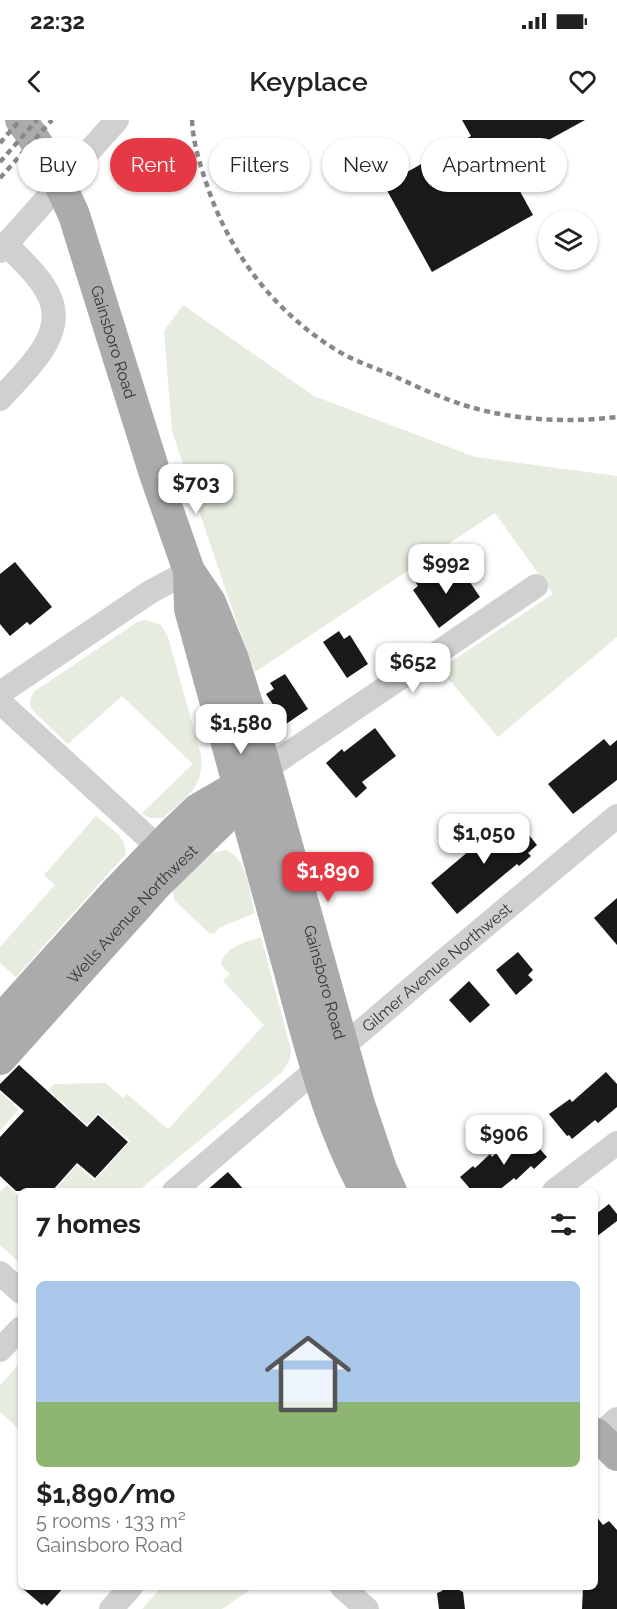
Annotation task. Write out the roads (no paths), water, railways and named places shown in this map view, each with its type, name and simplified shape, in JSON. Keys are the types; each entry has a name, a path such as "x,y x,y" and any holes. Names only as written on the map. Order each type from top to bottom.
{"main road":[{"name":"Gainsboro Road","path":"21,120 58,178 74,215 155,474 189,572 210,602 229,649 266,770 369,1137 390,1188"},
{"name":"Gainsboro Road","path":"189,572 190,609 317,1069 343,1146 364,1188"},
{"name":"Wells Avenue Northwest","path":"0,1059 240,793 266,770"},
{"name":"Wells Avenue Northwest","path":"0,1021 158,847 198,809 240,793"}],"street":[{"path":"0,399 38,356 49,339 54,324 54,309 50,296 41,283 3,248 117,120"},
{"path":"0,693 150,592 189,572"},
{"name":"Wells Avenue Northwest","path":"266,770 536,586"},
{"path":"0,702 158,847"},
{"name":"Gilmer Avenue Northwest","path":"178,1188 617,816"},
{"path":"558,1188 617,1143"},
{"path":"0,1273 18,1289"},
{"path":"0,1350 18,1331"},
{"path":"111,1609 128,1590"},
{"path":"345,1590 366,1609"}],"railway":[{"path":"0,143 20,120"},
{"path":"0,162 37,120"},
{"path":"0,178 52,120"},
{"path":"192,120 200,165 229,237 256,278 272,297 290,315 330,346 430,392 478,409 537,419 586,420 617,417"}]}
